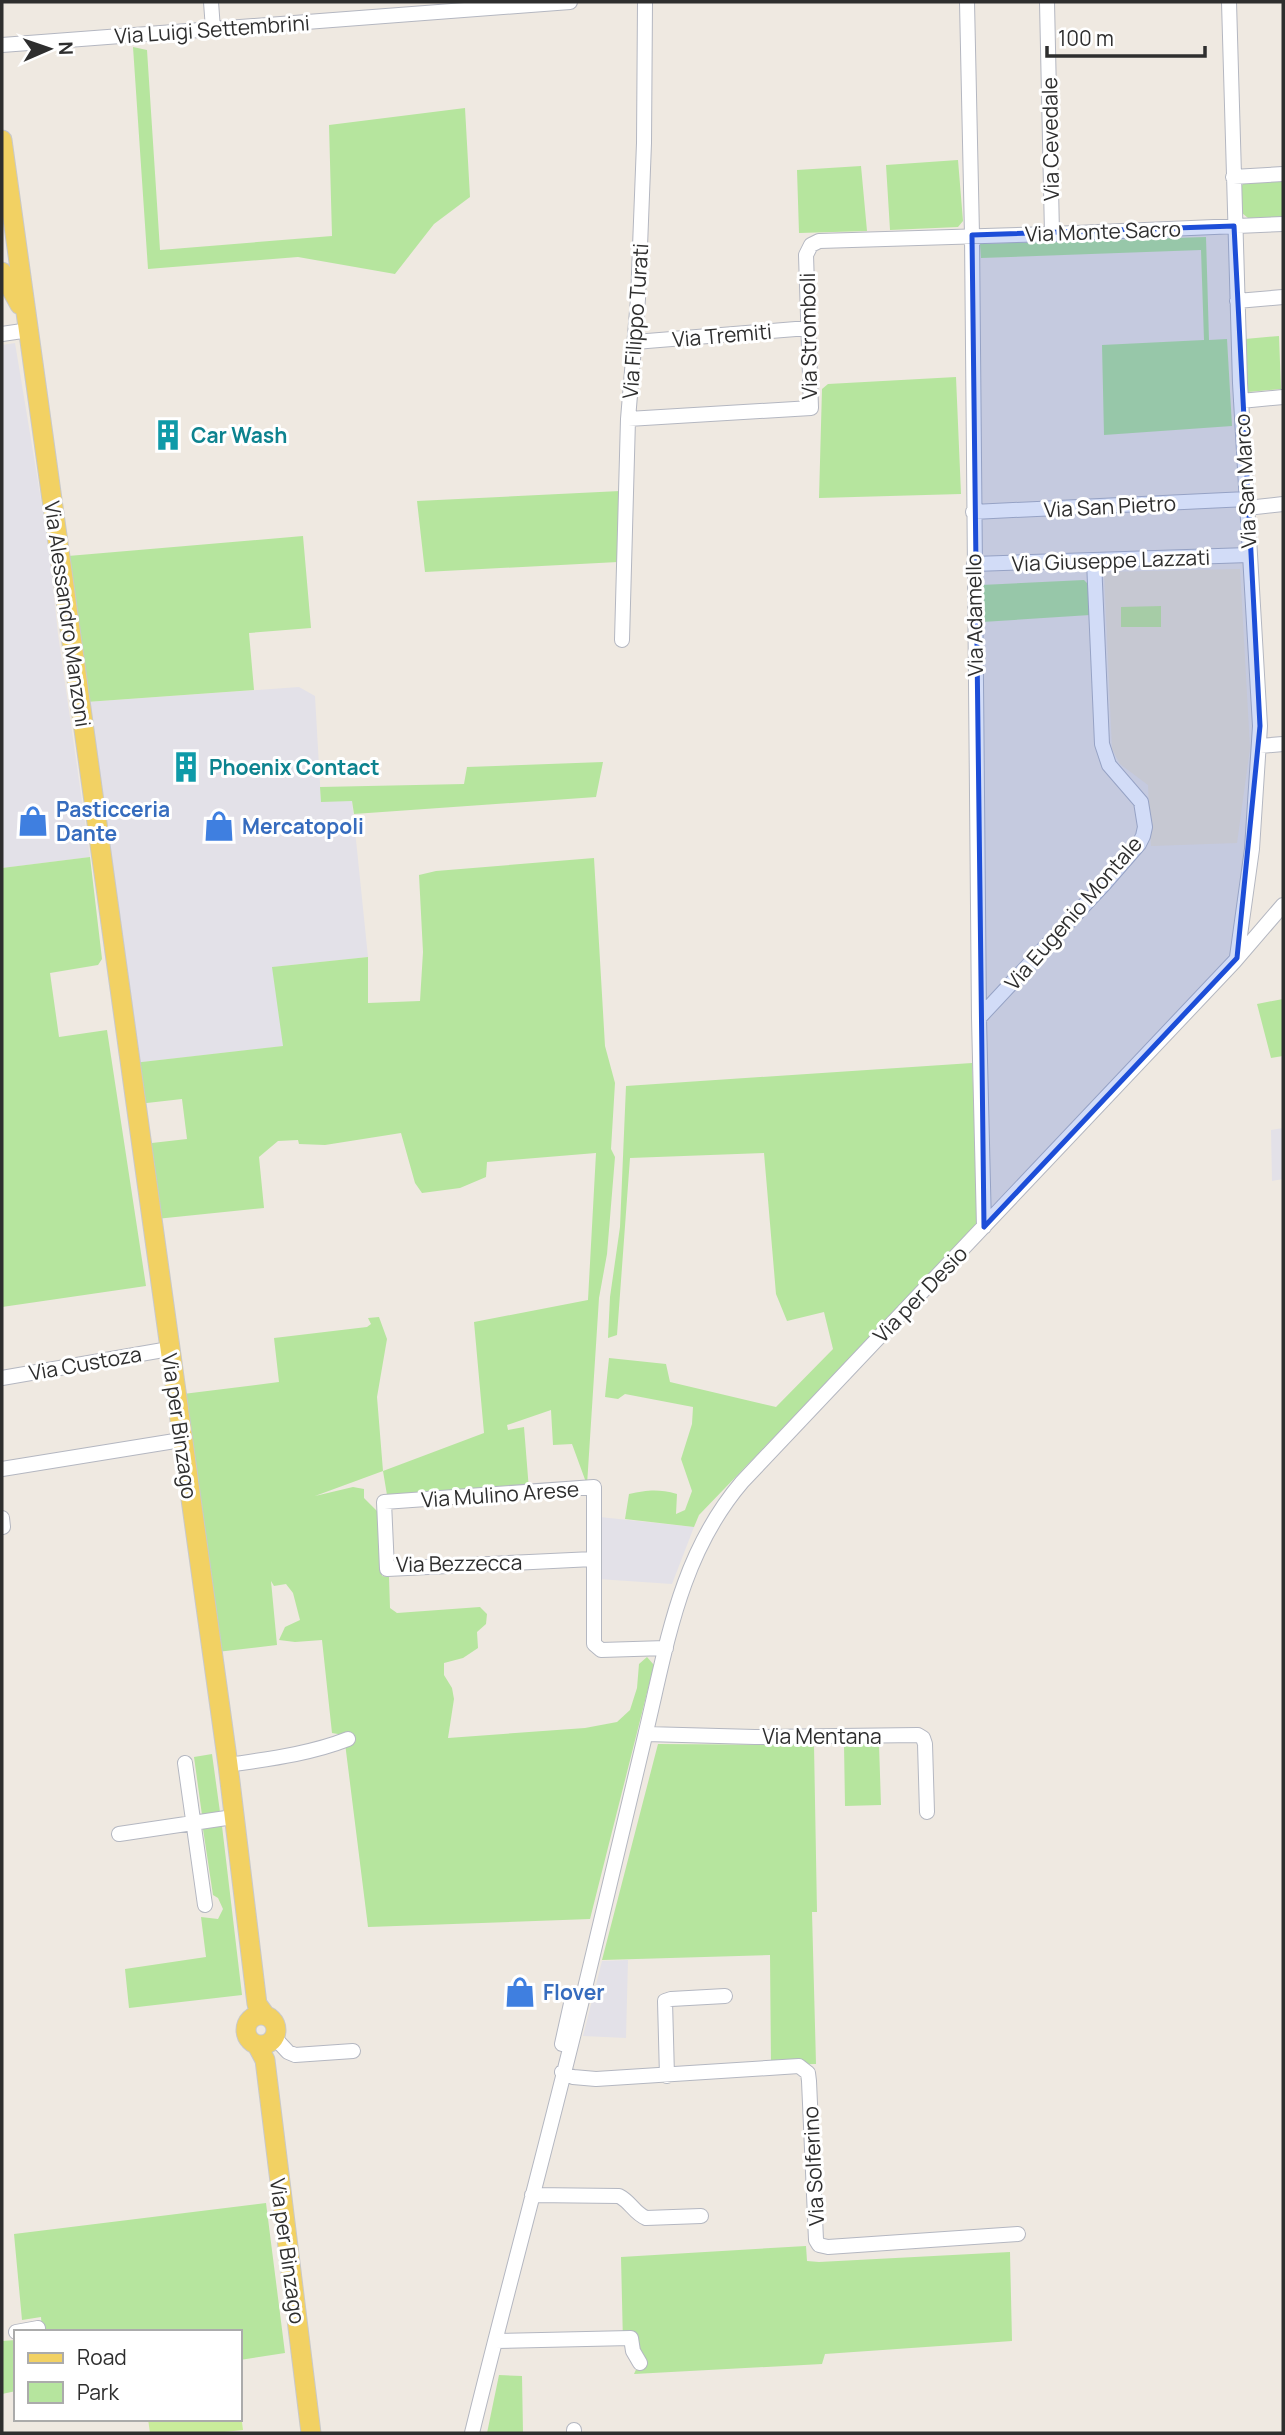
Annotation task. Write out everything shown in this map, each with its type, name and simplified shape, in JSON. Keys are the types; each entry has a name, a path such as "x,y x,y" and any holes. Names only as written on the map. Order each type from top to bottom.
{"main road":[{"path":"2,154 9,268"},
{"path":"2,227 9,268 28,324"},
{"name":"Via Alessandro Manzoni","path":"28,324 132,1088"},
{"name":"Via per Binzago","path":"132,1088 228,1765 257,2013 246,2026 246,2034 250,2041 266,2050"},
{"name":"Via per Binzago","path":"257,2013 275,2024 266,2050 311,2433"}],"street":[{"path":"211,2 213,29"},
{"name":"Via Luigi Settembrini","path":"2,45 463,6 570,2"},
{"name":"Via Filippo Turati","path":"622,640 628,419 635,342 644,143 645,2"},
{"name":"Via Adamello","path":"967,2 984,1227"},
{"name":"Via Cevedale","path":"1047,2 1052,234"},
{"name":"Via San Marco","path":"1229,2 1241,401 1260,746 1252,849 1237,958"},
{"path":"1233,177 1283,174"},
{"name":"Via Monte Sacro","path":"972,235 1283,224"},
{"name":"Via Stromboli","path":"628,419 811,408 806,255 811,245 819,241 972,235"},
{"path":"1237,301 1283,297"},
{"path":"2,334 28,324"},
{"name":"Via Tremiti","path":"635,342 808,328"},
{"path":"1241,401 1283,397"},
{"name":"Via San Pietro","path":"973,512 1283,504"},
{"name":"Via Giuseppe Lazzati","path":"974,564 1249,555"},
{"name":"Via Eugenio Montale","path":"979,1018 1105,883 1143,836 1145,827 1141,802 1110,765 1102,744 1094,561"},
{"path":"1260,746 1283,744"},
{"name":"Via per Desio","path":"473,2433 562,2071 562,2042 566,2020 594,1918 609,1884 666,1648 691,1565 719,1510 741,1482 1237,958 1283,905"},
{"name":"Via Custoza","path":"2,1378 169,1349"},
{"path":"2,1469 181,1440"},
{"name":"Via Mulino Arese","path":"384,1502 594,1487 594,1644 597,1648 666,1648"},
{"name":"Via Bezzecca","path":"384,1502 387,1569 593,1559"},
{"name":"Via Mentana","path":"646,1734 755,1737 918,1735 923,1738 925,1744 927,1812"},
{"path":"228,1765 334,1745 348,1739"},
{"path":"185,1763 205,1905"},
{"path":"120,1834 233,1817"},
{"path":"667,2076 665,2001 725,1996"},
{"path":"266,2050 271,2061 288,2052 295,2055 352,2051"},
{"name":"Via per Binzago","path":"266,2050 288,2052"},
{"name":"Via Solferino","path":"562,2071 573,2077 596,2079 799,2066 804,2068 809,2081 816,2240 822,2247 1018,2234"},
{"path":"532,2195 619,2196 628,2200 638,2215 646,2218 701,2216"},
{"path":"27,2330 38,2328"},
{"path":"495,2341 631,2338 633,2351 640,2363"}],"highlighted area":[{"path":"1234,226 1260,726 1237,958 984,1227 972,235"}],"shaded area":[{"path":"15,343 49,548 58,634 90,857 2,868 2,345"},
{"path":"1240,569 1250,748 1237,843 1151,846 1148,785 1120,764 1112,749 1104,572"},
{"path":"299,687 315,696 321,801 352,801 368,957 273,967 284,1046 133,1063 86,702"},
{"path":"1283,1128 1283,1179 1272,1181 1271,1130"},
{"path":"600,1517 694,1527 672,1584 598,1579"},
{"path":"628,1960 626,2038 583,2036 602,1961"}],"green space":[{"path":"133,47 147,50 160,250 332,236 329,125 465,108 470,197 434,224 395,274 298,257 148,269"},
{"path":"958,160 963,221 958,227 890,230 886,165"},
{"path":"861,166 867,231 799,233 797,170"},
{"path":"1283,180 1283,217 1248,218 1242,213 1240,188 1244,183"},
{"path":"1206,237 1209,340 1227,339 1232,426 1104,435 1102,345 1204,340 1201,250 981,258 980,244"},
{"path":"1279,336 1281,389 1248,392 1245,339"},
{"path":"956,377 961,494 819,498 822,389 828,384"},
{"path":"620,491 618,562 425,572 417,501"},
{"path":"303,536 311,628 249,633 254,690 86,702 68,556"},
{"path":"1084,580 1089,585 1090,615 982,622 981,585"},
{"path":"1161,606 1161,627 1121,627 1121,607"},
{"path":"603,762 596,797 354,814 352,801 321,802 320,787 464,784 467,767"},
{"path":"90,857 102,959 98,965 50,973 59,1037 107,1030 146,1286 2,1307 2,868"},
{"path":"594,858 605,1046 615,1083 611,1149 615,1157 607,1254 599,1298 587,1485 572,1444 553,1445 551,1410 507,1425 508,1430 524,1427 529,1490 388,1501 383,1471 484,1433 474,1322 588,1300 596,1153 487,1162 486,1177 460,1188 422,1193 415,1183 401,1133 325,1145 299,1144 298,1140 278,1141 259,1157 264,1208 156,1219 143,1144 187,1139 182,1099 138,1104 133,1063 283,1046 272,967 368,957 368,1003 420,1001 423,952 419,875 436,871"},
{"path":"1283,999 1283,1056 1271,1058 1257,1004"},
{"path":"972,1063 979,1221 699,1515 694,1527 625,1519 629,1494 642,1492 677,1494 676,1514 685,1510 692,1491 681,1459 692,1424 693,1407 625,1394 618,1399 605,1397 609,1358 666,1364 670,1382 776,1407 833,1349 824,1312 787,1321 776,1294 764,1153 630,1158 617,1335 608,1338 610,1297 620,1227 626,1086"},
{"path":"379,1317 387,1339 377,1397 383,1471 315,1496 353,1487 364,1489 364,1498 377,1511 382,1576 389,1577 390,1608 397,1613 480,1607 487,1614 486,1624 477,1632 478,1648 463,1658 444,1663 444,1675 452,1688 454,1699 448,1738 585,1728 617,1722 630,1710 637,1688 639,1664 647,1657 654,1665 590,1919 368,1927 344,1735 332,1733 322,1640 279,1640 285,1627 300,1620 293,1593 286,1584 274,1586 271,1581 277,1645 217,1652 183,1394 279,1382 274,1338 367,1327 371,1324 368,1318"},
{"path":"658,1744 814,1745 817,1912 812,1912 816,2064 771,2065 770,1955 602,1960"},
{"path":"844,1744 879,1744 881,1805 845,1806"},
{"path":"212,1754 220,1812 202,1815 194,1757"},
{"path":"222,1826 242,1995 129,2008 125,1969 206,1957 201,1917 218,1919 223,1909 218,1898 213,1895 203,1829"},
{"path":"266,2203 285,2353 242,2360 242,2330 42,2330 41,2317 22,2320 14,2234"},
{"path":"806,2246 807,2261 819,2262 1010,2252 1012,2341 825,2354 822,2364 634,2374 639,2363 633,2351 623,2343 621,2257"},
{"path":"14,2340 14,2391 2,2394 2,2341"},
{"path":"499,2375 522,2376 523,2433 487,2433"},
{"path":"148,2421 242,2421 243,2430 215,2433 150,2433"}],"place":[{"name":"Car Wash","path":"168,435"},
{"name":"Phoenix Contact","path":"186,767"},
{"name":"Pasticceria Dante","path":"33,821"},
{"name":"Mercatopoli","path":"219,826"},
{"name":"Flover","path":"520,1992"}]}
